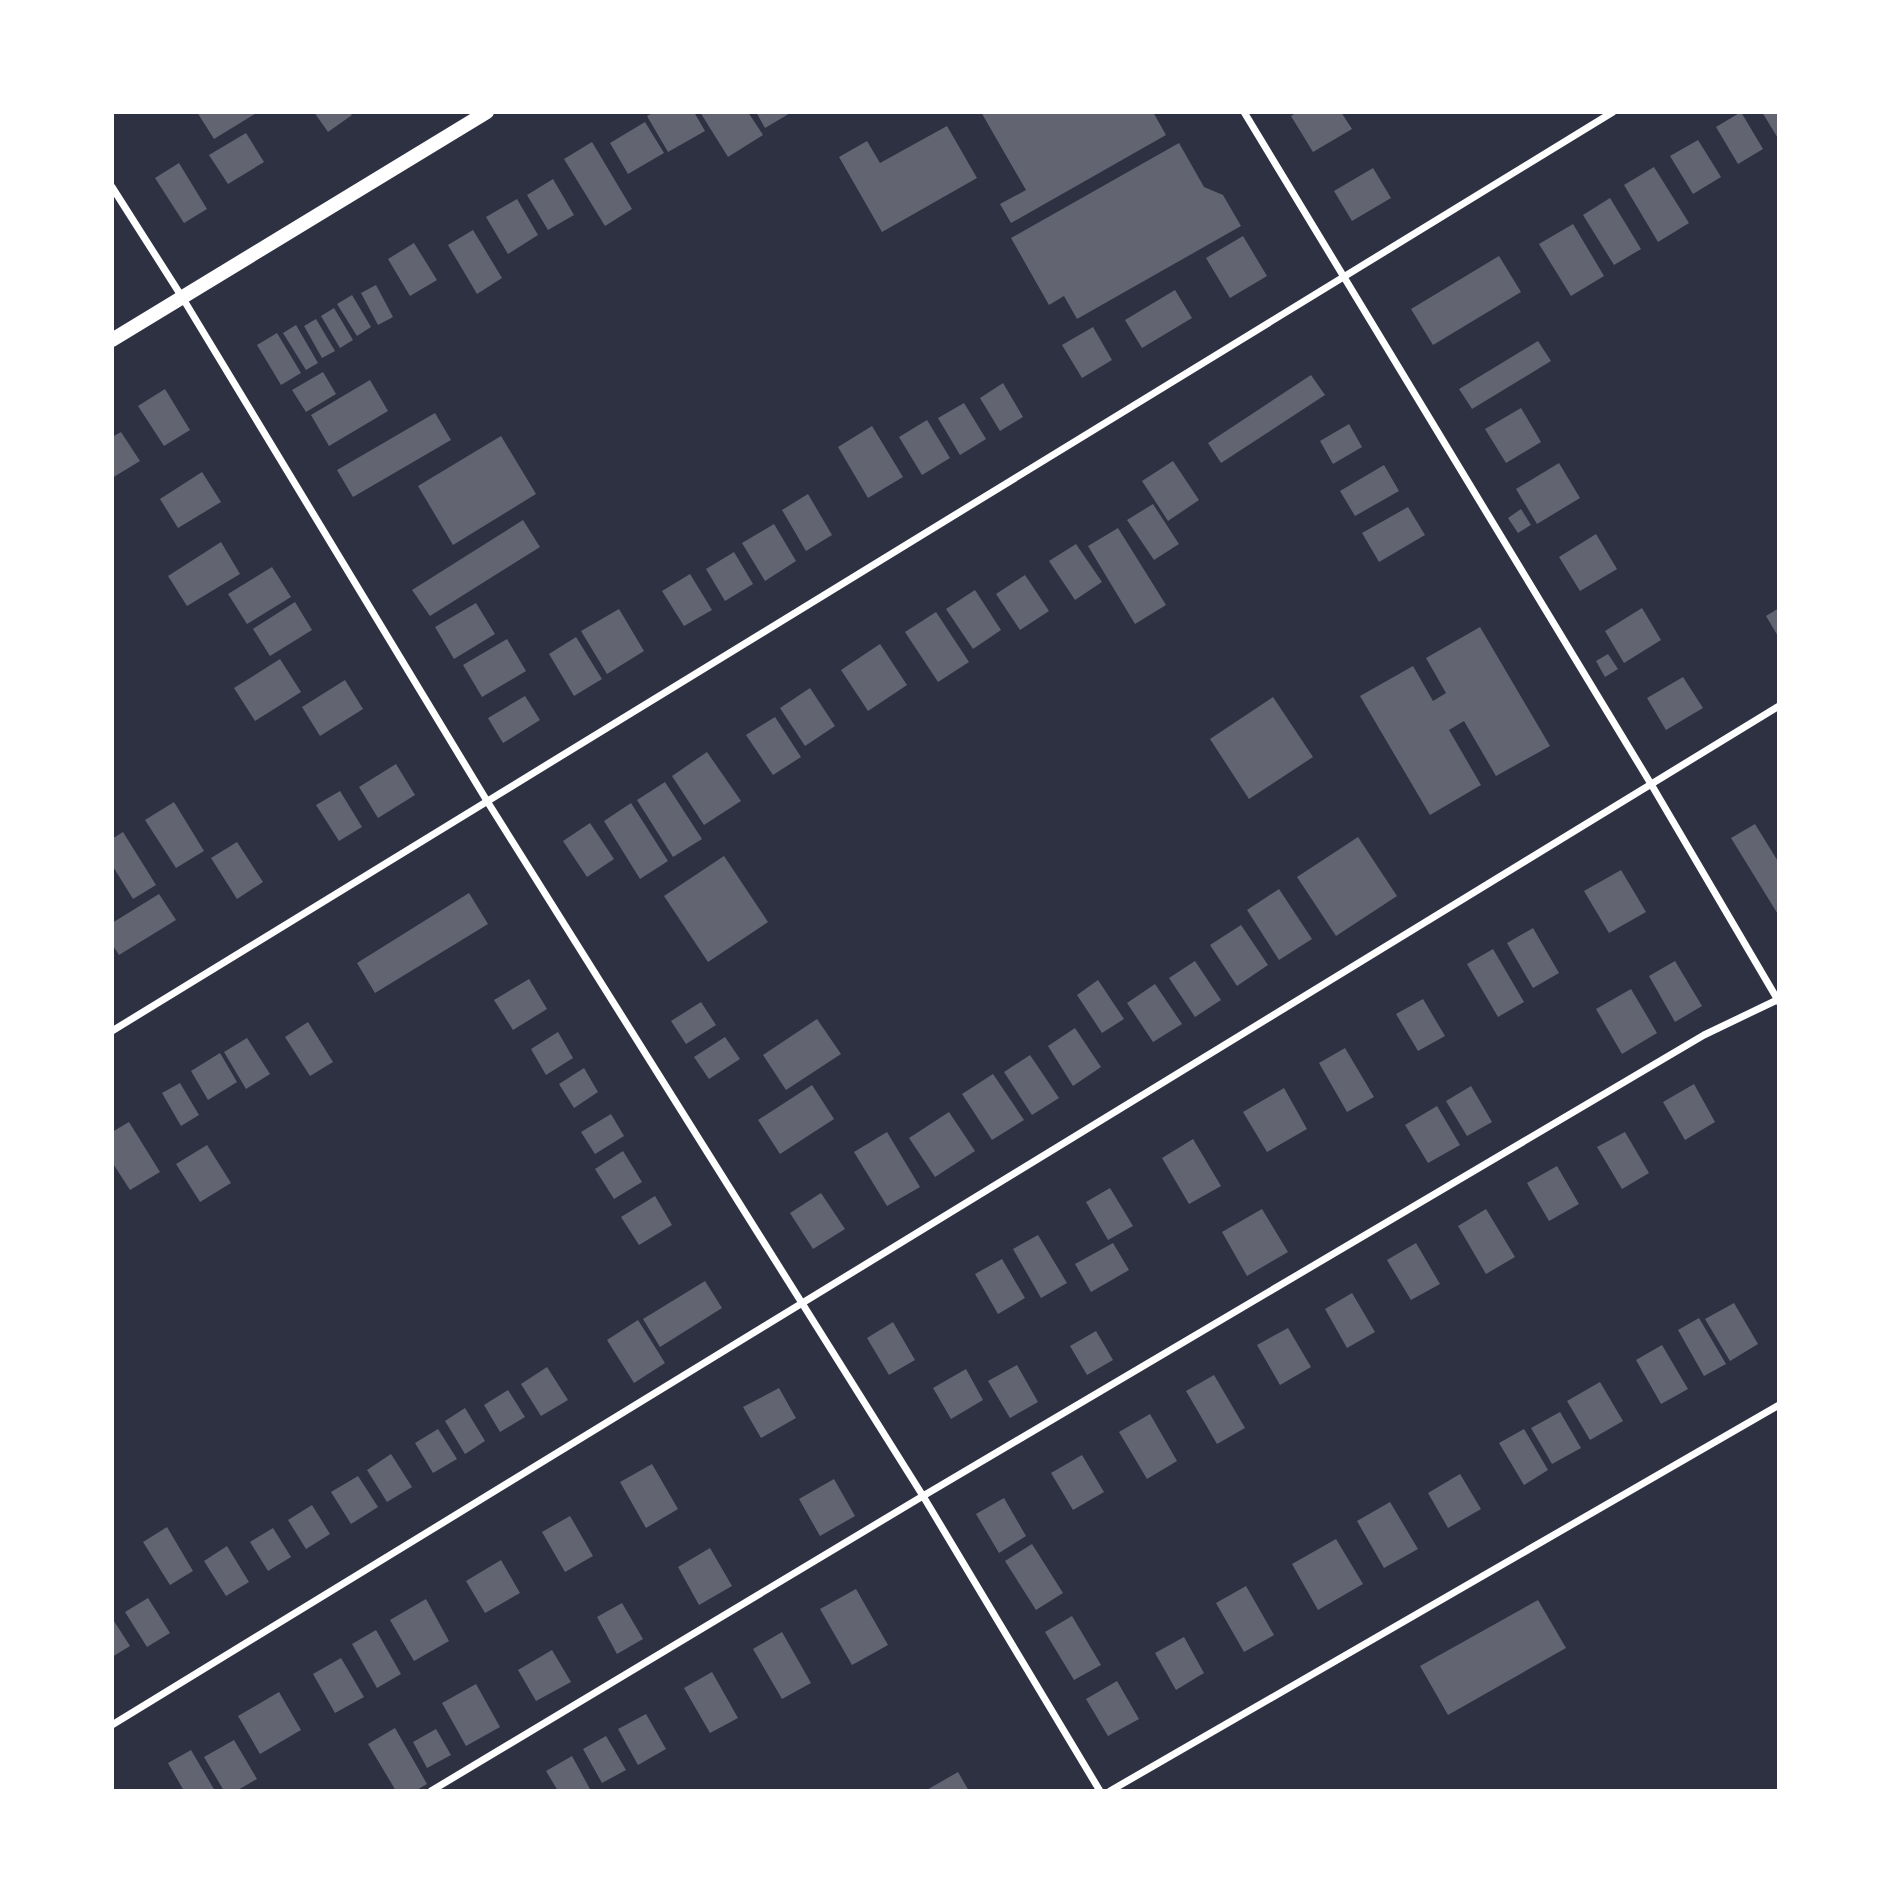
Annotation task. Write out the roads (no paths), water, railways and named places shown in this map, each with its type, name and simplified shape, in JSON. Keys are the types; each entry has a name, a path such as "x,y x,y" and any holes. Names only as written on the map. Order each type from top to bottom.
{"main road":[{"path":"112,340 487,112"}],"street":[{"path":"431,1791 923,1496 1704,1035 1778,1001 1651,784 1244,112"},
{"path":"112,1031 1613,112"},
{"path":"112,187 182,297 487,800 923,1496 1100,1791"},
{"path":"112,1725 1779,706"},
{"path":"1110,1791 1779,1405"}]}
